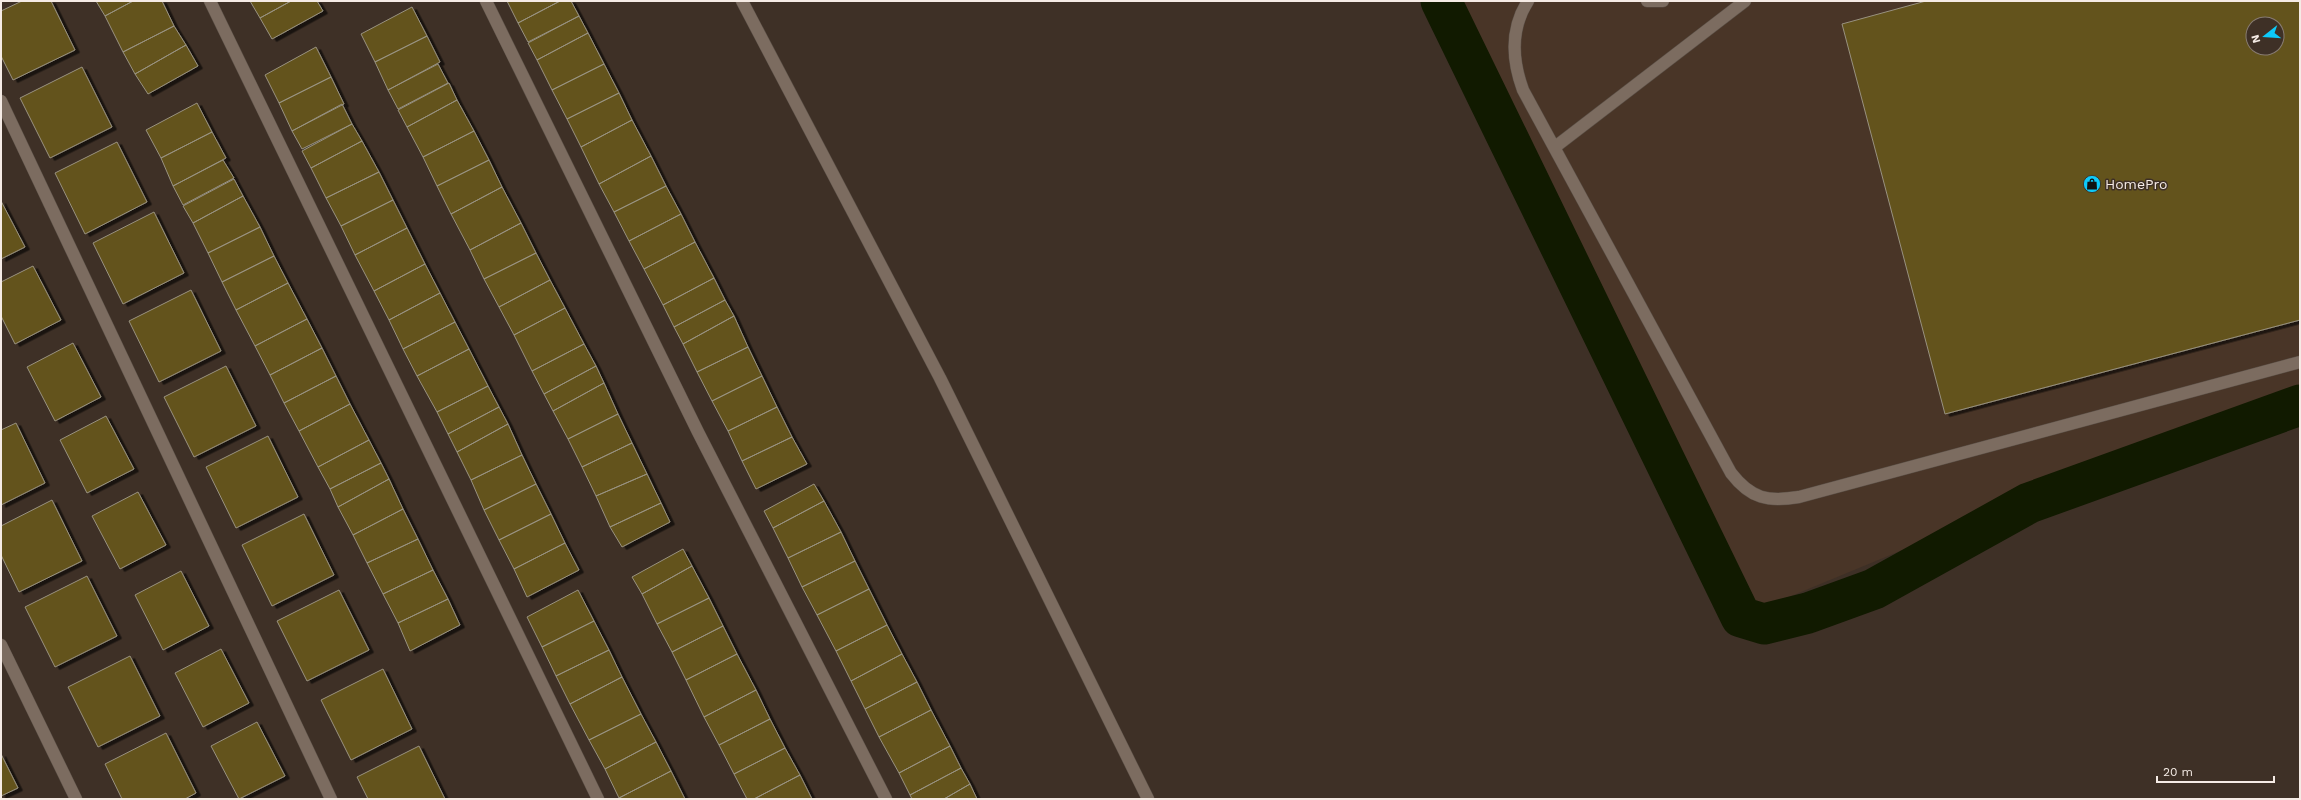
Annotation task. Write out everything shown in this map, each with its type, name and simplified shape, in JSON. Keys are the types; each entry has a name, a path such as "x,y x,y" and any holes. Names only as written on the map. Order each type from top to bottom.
{"street":[{"path":"210,1 598,799"},
{"path":"486,1 698,432 886,799"},
{"path":"742,1 940,378 1148,799"},
{"path":"1528,1 1518,20 1515,34 1516,64 1523,90 1731,474 1749,492 1767,500 1781,500 1799,497 2300,362"},
{"path":"1647,1 1663,1"},
{"path":"1555,147 1745,1"},
{"path":"1,101 331,799"},
{"path":"1,645 76,799"}],"shaded area":[{"path":"1430,1 2300,1 2300,412 2045,491 1755,611 1481,109"}],"building":[{"path":"22,1 51,1 75,50 13,80 1,56 1,11"},
{"path":"96,1 133,1 105,16"},
{"path":"133,1 162,1 174,26 123,52 105,16"},
{"path":"250,1 291,1 260,18"},
{"path":"291,1 317,1 323,11 272,39 260,18"},
{"path":"507,1 560,1 518,23"},
{"path":"560,1 571,1 579,16 528,42 518,23"},
{"name":"HomePro","path":"1926,1 2300,1 2300,320 1945,414 1842,24"},
{"path":"412,7 427,36 375,62 361,34"},
{"path":"579,16 588,33 537,60 528,43"},
{"path":"174,26 186,45 135,74 123,52"},
{"path":"588,33 604,64 552,90 537,60"},
{"path":"427,36 440,62 388,90 375,62"},
{"path":"186,45 198,66 148,94 135,74"},
{"path":"316,47 331,77 279,103 265,75"},
{"path":"438,64 448,83 398,109 388,90"},
{"path":"604,64 619,93 567,119 552,90"},
{"path":"82,67 112,127 50,158 20,98"},
{"path":"331,77 344,104 292,131 279,103"},
{"path":"449,83 457,100 407,127 398,110"},
{"path":"619,93 632,120 581,147 567,119"},
{"path":"457,100 474,131 423,157 407,127"},
{"path":"197,103 212,132 161,158 146,130"},
{"path":"342,104 352,124 302,149 292,131"},
{"path":"632,120 651,156 599,184 581,147"},
{"path":"352,124 362,141 311,168 302,151"},
{"path":"474,131 489,160 437,186 423,157"},
{"path":"212,132 226,158 173,186 161,158"},
{"path":"362,141 379,172 326,198 311,168"},
{"path":"117,142 147,202 85,234 55,173"},
{"path":"651,156 666,186 614,212 599,184"},
{"path":"223,160 234,178 183,205 173,186"},
{"path":"489,160 502,187 451,214 437,186"},
{"path":"379,172 393,200 341,226 326,198"},
{"path":"234,179 243,196 193,223 183,206"},
{"path":"666,186 681,214 629,241 614,212"},
{"path":"502,187 521,223 470,250 451,214"},
{"path":"243,196 260,227 208,253 193,223"},
{"path":"393,200 407,228 355,255 341,226"},
{"path":"1,201 25,247 1,259"},
{"path":"154,212 184,273 123,304 93,243"},
{"path":"681,214 695,242 644,269 629,241"},
{"path":"521,223 536,253 484,279 470,250"},
{"path":"260,227 274,256 222,282 208,253"},
{"path":"407,228 425,264 374,291 355,255"},
{"path":"695,242 714,278 663,305 644,269"},
{"path":"536,253 550,280 499,307 484,279"},
{"path":"274,256 288,283 236,310 222,282"},
{"path":"425,264 440,293 389,320 374,291"},
{"path":"33,266 61,320 15,344 1,316 1,282"},
{"path":"714,278 725,300 674,327 663,305"},
{"path":"550,280 565,308 514,335 499,307"},
{"path":"288,283 307,319 255,346 236,310"},
{"path":"191,290 221,351 159,382 129,321"},
{"path":"440,293 455,322 403,349 389,320"},
{"path":"725,300 734,316 683,344 674,327"},
{"path":"565,308 584,344 532,371 514,335"},
{"path":"734,316 748,347 697,372 683,344"},
{"path":"307,319 322,348 270,375 255,346"},
{"path":"455,322 469,349 417,376 403,349"},
{"path":"73,343 101,397 55,421 27,367"},
{"path":"584,344 596,366 544,394 532,371"},
{"path":"748,347 762,376 712,401 697,372"},
{"path":"322,348 336,376 284,403 270,375"},
{"path":"469,349 488,386 437,412 417,376"},
{"path":"226,366 256,426 194,457 164,397"},
{"path":"596,366 604,383 553,411 544,394"},
{"path":"336,376 350,404 299,431 284,403"},
{"path":"762,376 777,407 728,431 712,401"},
{"path":"604,383 618,414 568,439 553,411"},
{"path":"488,386 499,407 448,434 437,412"},
{"path":"350,404 369,440 318,467 299,431"},
{"path":"499,407 508,424 457,452 448,434"},
{"path":"777,407 792,437 742,461 728,431"},
{"path":"618,414 632,443 582,467 568,439"},
{"path":"106,416 134,469 87,493 60,440"},
{"path":"16,423 45,483 1,505 1,430"},
{"path":"508,424 522,455 471,480 457,452"},
{"path":"268,436 298,497 236,528 206,467"},
{"path":"792,437 807,464 756,489 742,461"},
{"path":"369,440 381,463 330,489 318,467"},
{"path":"632,443 647,474 596,496 582,467"},
{"path":"522,455 536,484 484,510 471,480"},
{"path":"381,463 389,479 338,507 330,489"},
{"path":"647,474 661,503 610,527 596,496"},
{"path":"389,479 403,509 353,535 338,507"},
{"path":"536,484 551,514 499,540 484,510"},
{"path":"814,484 824,501 773,528 764,511"},
{"path":"138,492 166,545 120,569 92,516"},
{"path":"52,500 82,561 19,592 1,555 1,526"},
{"path":"824,501 841,532 788,558 773,528"},
{"path":"661,503 670,522 622,547 610,527"},
{"path":"403,509 418,539 367,563 353,535"},
{"path":"304,514 334,575 272,606 242,545"},
{"path":"551,514 565,543 514,569 499,540"},
{"path":"841,532 855,561 802,587 788,558"},
{"path":"418,539 433,570 383,594 367,563"},
{"path":"565,543 579,570 527,597 514,569"},
{"path":"683,549 692,566 642,594 632,577"},
{"path":"855,561 869,589 817,615 802,587"},
{"path":"692,566 709,598 657,624 642,594"},
{"path":"433,570 448,599 398,623 383,594"},
{"path":"181,571 209,626 163,650 135,595"},
{"path":"87,576 117,636 55,667 25,607"},
{"path":"869,589 887,625 836,651 817,615"},
{"path":"339,590 369,650 307,681 277,621"},
{"path":"578,590 594,621 542,647 527,617"},
{"path":"709,598 723,626 672,652 657,624"},
{"path":"448,599 460,625 410,651 398,623"},
{"path":"594,621 609,650 556,676 542,647"},
{"path":"887,625 902,654 851,681 836,651"},
{"path":"723,626 737,654 686,680 672,652"},
{"path":"221,649 249,703 203,727 175,673"},
{"path":"609,650 622,677 570,704 556,676"},
{"path":"737,654 756,690 704,717 686,680"},
{"path":"902,654 917,682 865,709 851,681"},
{"path":"130,656 160,716 98,747 68,687"},
{"path":"383,669 412,729 351,760 321,700"},
{"path":"622,677 641,714 589,740 570,704"},
{"path":"917,682 931,710 879,737 865,709"},
{"path":"756,690 770,719 719,745 704,717"},
{"path":"931,710 950,746 899,773 879,737"},
{"path":"641,714 656,742 605,769 589,740"},
{"path":"770,719 785,748 734,774 719,745"},
{"path":"257,722 285,776 239,799 211,746"},
{"path":"166,733 196,793 185,799 122,799 105,764"},
{"path":"656,742 671,771 619,798 605,769"},
{"path":"419,746 445,799 368,799 357,777"},
{"path":"950,746 961,768 910,795 899,773"},
{"path":"785,748 800,775 754,799 747,799 734,774"},
{"path":"1,754 18,788 1,796"},
{"path":"961,768 970,784 944,799 912,799 910,795"},
{"path":"671,771 685,799 619,799 619,798"},
{"path":"800,775 812,799 754,799"},
{"path":"970,784 977,799 944,799"}],"waterway":[{"path":"1441,1 1741,617 1764,624 1808,613 1874,589 2029,503 2300,405"}],"place":[{"name":"HomePro","path":"2092,184"}]}
